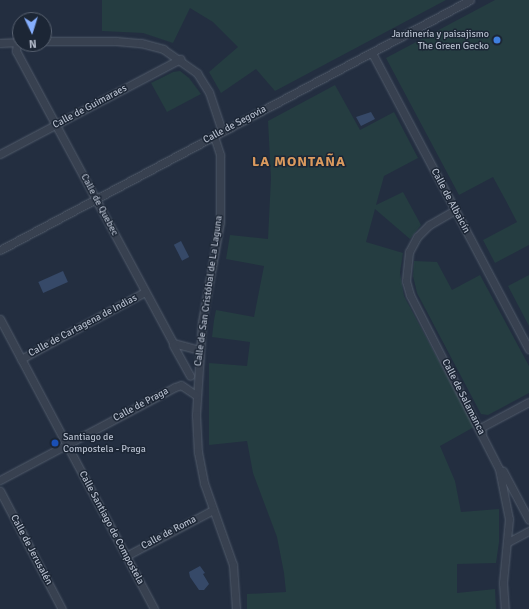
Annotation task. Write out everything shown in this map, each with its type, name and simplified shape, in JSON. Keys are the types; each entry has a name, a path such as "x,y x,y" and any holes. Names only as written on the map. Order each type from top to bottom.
{"street":[{"name":"Calle de Segovia","path":"0,250 470,0"},
{"path":"52,40 141,43 163,49 180,59 196,73 210,92 222,131"},
{"path":"0,43 12,42"},
{"name":"Calle de Quebec","path":"17,52 190,376"},
{"name":"Calle de Albaicín","path":"372,52 529,349"},
{"name":"Calle de Guimaraes","path":"0,154 180,59"},
{"name":"Calle de San Cristóbal de La Laguna","path":"214,136 220,155 220,222 199,350 196,395 199,458 213,510 233,565 236,609"},
{"name":"Calle de Salamanca","path":"455,210 429,225 418,237 409,252 406,281 410,295 480,428 499,469 506,495 510,519 503,583 505,609"},
{"name":"Calle de Cartagena de Indias","path":"21,359 145,292"},
{"name":"Calle Santiago de Compostela","path":"0,319 154,609"},
{"path":"173,343 178,347 199,350"},
{"path":"181,385 197,371"},
{"name":"Calle de Praga","path":"0,480 181,385 196,395"},
{"path":"529,402 480,428 529,520"},
{"name":"Calle de Jerusalén","path":"0,491 62,609"},
{"name":"Calle de Roma","path":"126,556 213,510"},
{"path":"508,542 529,531"}],"green space":[{"path":"102,0 446,0 275,91 256,69 221,93 209,72 238,47 213,22 190,8 173,43 143,33 102,31"},
{"path":"495,0 529,0 529,245 495,263 483,240 517,222 505,199 493,177 459,195 386,58"},
{"path":"180,71 189,78 201,94 167,112 151,83 173,72"},
{"path":"335,85 360,130 394,112 418,158 384,176 376,205 403,192 421,225 410,239 375,209 366,242 403,253 400,273 404,296 474,427 440,446 455,481 461,512 499,509 499,542 496,563 457,564 457,593 495,589 496,609 247,609 247,594 286,592 284,573 277,537 253,473 247,441 209,445 209,363 247,366 250,342 212,337 214,320 216,310 254,317 264,266 226,259 230,235 268,239 271,178 268,121"},
{"path":"414,261 437,262 452,290 480,275 529,366 529,393 488,415 481,414 417,293 413,276"},
{"path":"529,275 529,326 508,286"}],"water":[{"path":"371,112 375,119 361,126 356,117"},
{"path":"181,241 189,257 182,261 174,245"},
{"path":"63,271 68,282 43,293 38,282"},
{"path":"200,566 205,573 203,574 209,584 204,590 199,590 190,577 189,572"}],"place":[{"name":"Jardinería y paisajismo The Green Gecko","path":"497,40"},
{"name":"Santiago de Compostela - Praga","path":"55,443"}],"district":[{"name":"LA MONTAÑA","path":"299,162"}]}
